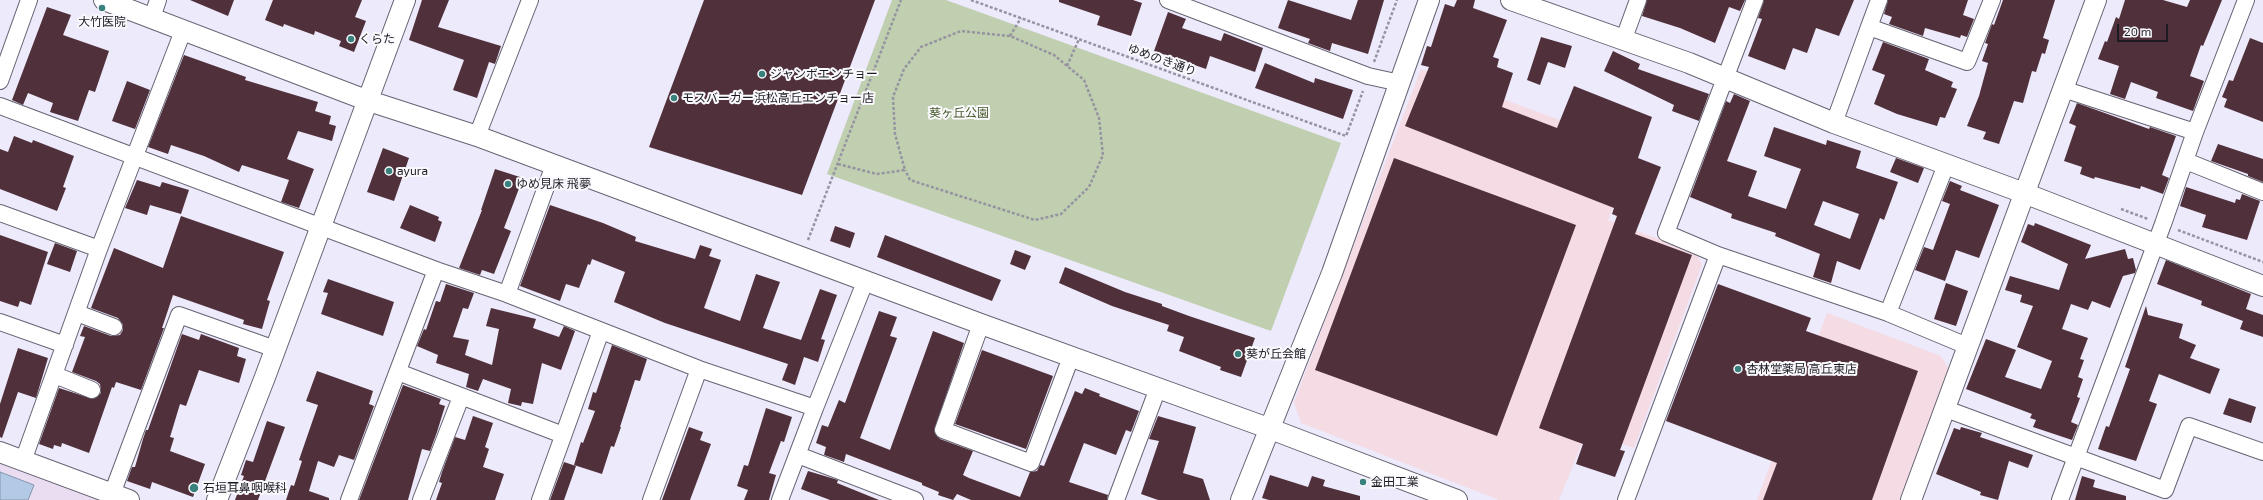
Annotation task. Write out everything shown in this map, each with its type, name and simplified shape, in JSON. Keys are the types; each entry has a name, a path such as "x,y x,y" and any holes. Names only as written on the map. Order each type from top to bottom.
{"street":[{"path":"0,82 29,0"},
{"path":"104,0 155,9 183,31 366,100 477,136 865,282 1268,428 1457,500"},
{"path":"217,500 321,226 366,100 405,0"},
{"path":"477,136 530,0"},
{"path":"1168,0 1368,76 1400,83"},
{"path":"1241,500 1268,428 1332,273 1429,0"},
{"path":"1511,0 1726,78 1834,123 2024,193 2263,286"},
{"path":"1623,41 1638,0"},
{"path":"1755,0 1666,233 1718,256 1888,313 1967,346"},
{"path":"1834,123 1879,0"},
{"path":"1869,27 1967,62 1992,0"},
{"path":"1911,500 1946,409 1967,346 2096,0"},
{"path":"2060,500 2156,245 2195,132 2246,0"},
{"path":"23,461 100,249 183,31"},
{"path":"2062,89 2195,132"},
{"path":"0,106 436,270 507,294 699,369 815,408"},
{"path":"2186,161 2263,192"},
{"path":"507,294 554,165"},
{"path":"1888,313 1946,165"},
{"path":"0,213 100,249"},
{"path":"1626,500 1718,256"},
{"path":"349,500 436,270"},
{"path":"780,500 865,282"},
{"path":"77,313 114,327"},
{"path":"0,452 121,497 179,315 275,349"},
{"path":"0,322 65,345"},
{"path":"981,324 943,430 1031,463 1071,357"},
{"path":"540,500 601,331"},
{"path":"651,500 699,369"},
{"path":"398,372 563,435"},
{"path":"55,374 92,390"},
{"path":"1116,500 1158,388"},
{"path":"421,500 461,397"},
{"path":"1946,409 2076,456 2163,495 2190,426 2263,452"},
{"path":"798,455 915,500"}],"path":[{"path":"808,240 900,0"},
{"name":"ゆめのき通り","path":"971,0 1346,136"},
{"path":"1010,36 1021,18"},
{"path":"961,31 1010,36 1054,55 1084,80 1099,118 1103,155 1089,187 1061,214 1035,220 910,180 905,170 895,134 893,97 904,68 921,47 961,31"},
{"path":"1067,66 1079,39"},
{"path":"838,164 877,174 905,170"}],"shaded area":[{"name":"金田工業","path":"1421,69 1636,148 1608,220 1696,253 1702,265 1634,448 1587,431 1559,500 1499,500 1301,423 1294,402"},
{"path":"1827,313 1941,356 1950,371 1900,500 1757,500"},
{"path":"0,462 49,480 100,500 0,500"}],"green space":[{"name":"葵ヶ丘公園","path":"892,0 946,0 1341,143 1271,331 827,174"}],"water":[{"path":"0,472 34,485 28,500 0,500"}],"building":[{"path":"190,0 234,0 228,16"},
{"path":"273,0 362,0 355,17 366,21 354,52 339,46 341,41 315,31 314,35 284,24 283,27 265,20"},
{"path":"422,0 449,0 438,27 501,46 495,64 489,62 477,98 453,90 464,60 409,40"},
{"name":"ジャンボエンチョー","path":"704,0 875,0 802,195 649,147"},
{"path":"1059,0 1133,0 1142,3 1131,36 1097,25 1100,16 1059,2"},
{"path":"1288,0 1351,20 1358,0 1384,0 1368,54 1332,43 1330,51 1308,43 1310,39 1278,28"},
{"path":"1457,0 1475,0 1473,8 1507,20 1493,57 1499,59 1497,67 1513,73 1502,107 1557,128 1574,86 1652,117 1638,158 1661,167 1635,234 1692,255 1620,450 1625,451 1615,477 1576,464 1583,444 1539,428 1617,216 1612,214 1614,208 1405,126 1429,67 1421,65 1427,46 1431,47 1445,4 1454,7"},
{"path":"1647,0 1745,0 1740,11 1729,7 1715,43 1680,28 1642,16"},
{"path":"1764,0 1854,0 1839,36 1816,28 1807,53 1793,48 1785,70 1748,56 1762,19 1758,18"},
{"path":"1888,0 1968,0 1963,15 1974,19 1967,37 1961,35 1960,38 1925,28 1923,36 1889,24 1892,17 1884,14"},
{"path":"2003,0 2055,0 2043,38 2049,40 2045,54 2042,53 2036,72 2032,71 2023,103 2014,101 1999,144 1983,139 1986,132 1967,126 1979,96 1988,63 1982,61 1988,44 1985,43 1992,24 1994,25"},
{"path":"2125,0 2163,0 2187,7 2190,0 2222,0 2203,46 2201,45 2190,76 2204,81 2193,111 2156,98 2158,92 2131,82 2125,99 2110,94 2119,66 2098,59 2105,41 2107,42 2116,17 2119,19"},
{"path":"47,7 71,15 63,35 109,51 95,92 89,90 78,121 50,112 53,103 28,93 23,105 12,100"},
{"path":"1168,12 1186,19 1182,28 1221,41 1224,33 1263,48 1255,72 1210,56 1206,69 1154,51"},
{"path":"1541,37 1572,46 1565,68 1548,62 1540,85 1527,80"},
{"path":"2250,38 2263,43 2263,122 2224,107 2227,99 2222,97 2229,80 2233,81"},
{"path":"1883,42 1929,59 1925,70 1953,82 1951,87 1957,89 1945,118 1940,117 1937,126 1897,114 1874,104 1885,75 1872,70"},
{"path":"1613,51 1640,64 1638,69 1709,94 1699,121 1672,111 1674,105 1604,71"},
{"path":"184,55 246,77 245,80 318,102 315,111 331,116 329,124 336,126 332,141 298,131 287,159 314,169 299,208 281,202 289,180 242,165 239,172 204,156 171,145 168,154 148,147"},
{"path":"1265,63 1314,83 1315,78 1353,90 1343,119 1255,88"},
{"path":"127,81 150,90 135,129 112,121"},
{"path":"1734,94 1750,101 1727,161 1757,171 1748,196 1786,209 1801,169 1764,156 1774,127 1826,145 1827,140 1861,151 1856,168 1898,182 1884,220 1880,218 1860,270 1837,261 1831,283 1813,277 1820,254 1775,236 1776,233 1731,218 1732,214 1690,197 1726,101 1730,103","holes":["1823,201 1859,214 1850,239 1814,225"]},
{"path":"2077,103 2149,129 2150,127 2176,136 2162,175 2169,178 2163,194 2141,186 2140,189 2095,177 2094,179 2080,174 2082,167 2064,161 2076,126 2069,123"},
{"path":"14,136 32,143 33,140 74,156 63,187 66,188 57,211 0,189 0,149 8,152"},
{"path":"2218,144 2263,159 2263,182 2248,176 2248,174 2211,161"},
{"path":"383,148 409,158 394,201 367,192"},
{"path":"1394,158 1576,225 1497,436 1315,370"},
{"path":"1896,158 1924,168 1918,183 1890,172"},
{"path":"495,169 523,178 504,228 511,231 494,274 482,270 480,275 459,268 482,210"},
{"path":"137,180 160,187 162,182 189,190 181,214 150,205 147,215 125,208"},
{"path":"1950,181 1962,186 1960,190 1999,205 1979,258 1956,250 1945,281 1915,270 1924,247 1933,250 1950,204 1942,201"},
{"path":"2186,187 2235,203 2236,199 2240,200 2242,194 2260,201 2247,240 2202,227 2206,215 2180,206"},
{"path":"410,205 439,217 438,220 442,222 435,242 400,228"},
{"path":"550,205 603,223 636,237 635,241 695,259 700,245 712,249 709,256 721,260 704,308 740,321 756,274 780,282 763,328 801,340 820,289 837,295 821,339 825,340 818,362 804,357 795,385 782,380 788,364 665,323 614,302 625,272 592,259 590,265 588,264 579,288 566,284 560,301 520,286"},
{"path":"181,216 284,252 267,300 270,301 262,329 243,324 244,320 173,295 162,328 164,328 141,390 116,382 114,388 112,387 89,453 62,443 61,447 54,445 53,449 39,444 59,388 93,399 101,393 100,384 96,381 72,372 85,337 80,336 84,326 111,336 120,335 123,330 123,325 118,318 91,308 114,248 163,268"},
{"path":"2035,223 2091,245 2085,259 2125,249 2128,259 2133,258 2136,270 2135,273 2123,276 2110,308 2092,301 2088,310 2071,304 2062,329 2088,338 2080,359 2084,360 2078,377 2083,379 2077,397 2080,398 2071,422 2078,425 2072,440 2033,427 2036,420 2030,418 2032,414 1966,389 1986,339 2016,350 2005,377 2041,389 2052,361 2017,347 2033,306 2020,302 2022,295 2005,290 2010,276 2059,290 2068,264 2021,242 2028,224 2034,226"},
{"path":"835,226 855,233 850,248 830,241"},
{"path":"0,235 48,252 31,305 20,301 18,307 0,301"},
{"path":"885,235 1001,280 992,301 877,257"},
{"path":"55,243 77,251 70,272 47,264"},
{"path":"1015,250 1031,256 1025,270 1010,264"},
{"path":"2166,260 2251,294 2246,309 2263,315 2263,337 2240,329 2243,321 2201,305 2202,301 2157,284"},
{"path":"1065,267 1125,292 1162,304 1162,306 1255,338 1241,377 1220,370 1221,367 1179,351 1184,337 1167,331 1169,325 1112,306 1059,283"},
{"path":"328,279 394,302 383,336 321,314 328,293 323,292"},
{"path":"1946,283 1968,291 1956,326 1934,319"},
{"path":"446,284 474,293 468,309 463,308 453,337 469,340 465,355 492,365 499,329 486,326 491,308 536,319 533,328 559,337 564,326 575,331 561,370 542,363 533,404 522,402 521,406 508,403 511,389 483,379 478,391 466,387 469,374 436,363 438,355 417,346 424,329 426,330 436,301 440,302"},
{"path":"1718,284 1811,318 1806,331 1918,371 1872,500 1763,500 1777,463 1666,421"},
{"path":"2146,306 2148,315 2183,324 2179,338 2196,345 2190,358 2220,369 2210,394 2159,374 2149,401 2157,404 2136,461 2098,449 2106,426 2109,427 2130,369 2125,367"},
{"path":"879,311 897,317 890,336 897,338 860,438 890,450 933,331 964,343 934,431 940,439 973,451 963,475 969,478 1020,497 1030,472 1037,471 1040,465 1044,466 1075,391 1082,394 1085,388 1100,394 1099,396 1139,411 1131,432 1126,430 1116,455 1084,443 1069,482 1108,495 1107,500 971,500 957,494 953,500 938,495 939,492 922,485 922,483 846,454 844,462 824,455 826,447 816,443 822,425 828,427 839,400 845,403"},
{"path":"182,334 199,340 201,334 239,348 237,356 246,359 239,383 199,370 186,406 180,404 170,437 174,438 170,451 205,464 193,497 152,482 150,489 127,481 132,467 135,467 146,430 148,430"},
{"path":"612,345 647,359 640,381 635,380 614,447 611,446 602,474 574,465 581,442 583,443 595,411 588,409 593,392 596,393"},
{"path":"18,348 48,358 36,398 18,392 2,438 0,437 0,404"},
{"path":"982,350 1053,376 1026,449 955,424"},
{"path":"317,371 373,391 369,404 374,406 354,460 339,455 334,467 318,461 309,491 329,498 329,500 286,500 291,485 294,486 302,461 299,460 318,405 306,401"},
{"path":"403,385 441,399 439,404 445,406 430,451 422,449 408,500 359,500"},
{"path":"2229,398 2256,407 2251,423 2223,414"},
{"path":"766,408 792,417 784,442 781,441 769,473 776,475 769,500 744,500 748,490 737,486 744,465 748,466"},
{"path":"473,416 493,423 485,447 489,449 483,467 504,474 495,500 436,500 442,483 439,482 442,472 455,437 465,440"},
{"path":"1158,416 1196,427 1183,473 1203,479 1210,500 1158,500 1141,494 1159,441 1149,439"},
{"path":"267,421 285,427 258,500 235,500 244,476 241,475 246,460 253,462"},
{"path":"689,427 703,432 700,440 711,444 690,500 662,500"},
{"path":"1961,427 1982,433 1980,437 2033,455 2028,468 2009,461 1998,500 1980,495 1981,492 1936,474 1954,428 1960,430"},
{"path":"564,462 576,466 564,500 550,500"},
{"path":"808,471 838,480 837,483 879,500 830,500 801,489"},
{"path":"1270,475 1308,487 1312,476 1325,480 1323,486 1360,496 1360,500 1269,500 1262,498"},
{"path":"2082,476 2095,480 2093,487 2126,496 2126,500 2075,500"}],"place":[{"name":"大竹医院","path":"102,8"},
{"name":"くらた","path":"351,39"},
{"name":"ジャンボエンチョー","path":"762,74"},
{"name":"モスバーガー浜松高丘エンチョー店","path":"674,98"},
{"name":"ayura","path":"389,171"},
{"name":"ゆめ見床 飛夢","path":"508,184"},
{"name":"葵が丘会館","path":"1238,354"},
{"name":"杏林堂薬局 高丘東店","path":"1738,369"},
{"name":"金田工業","path":"1363,482"},
{"name":"石垣耳鼻咽喉科","path":"194,488"}]}
